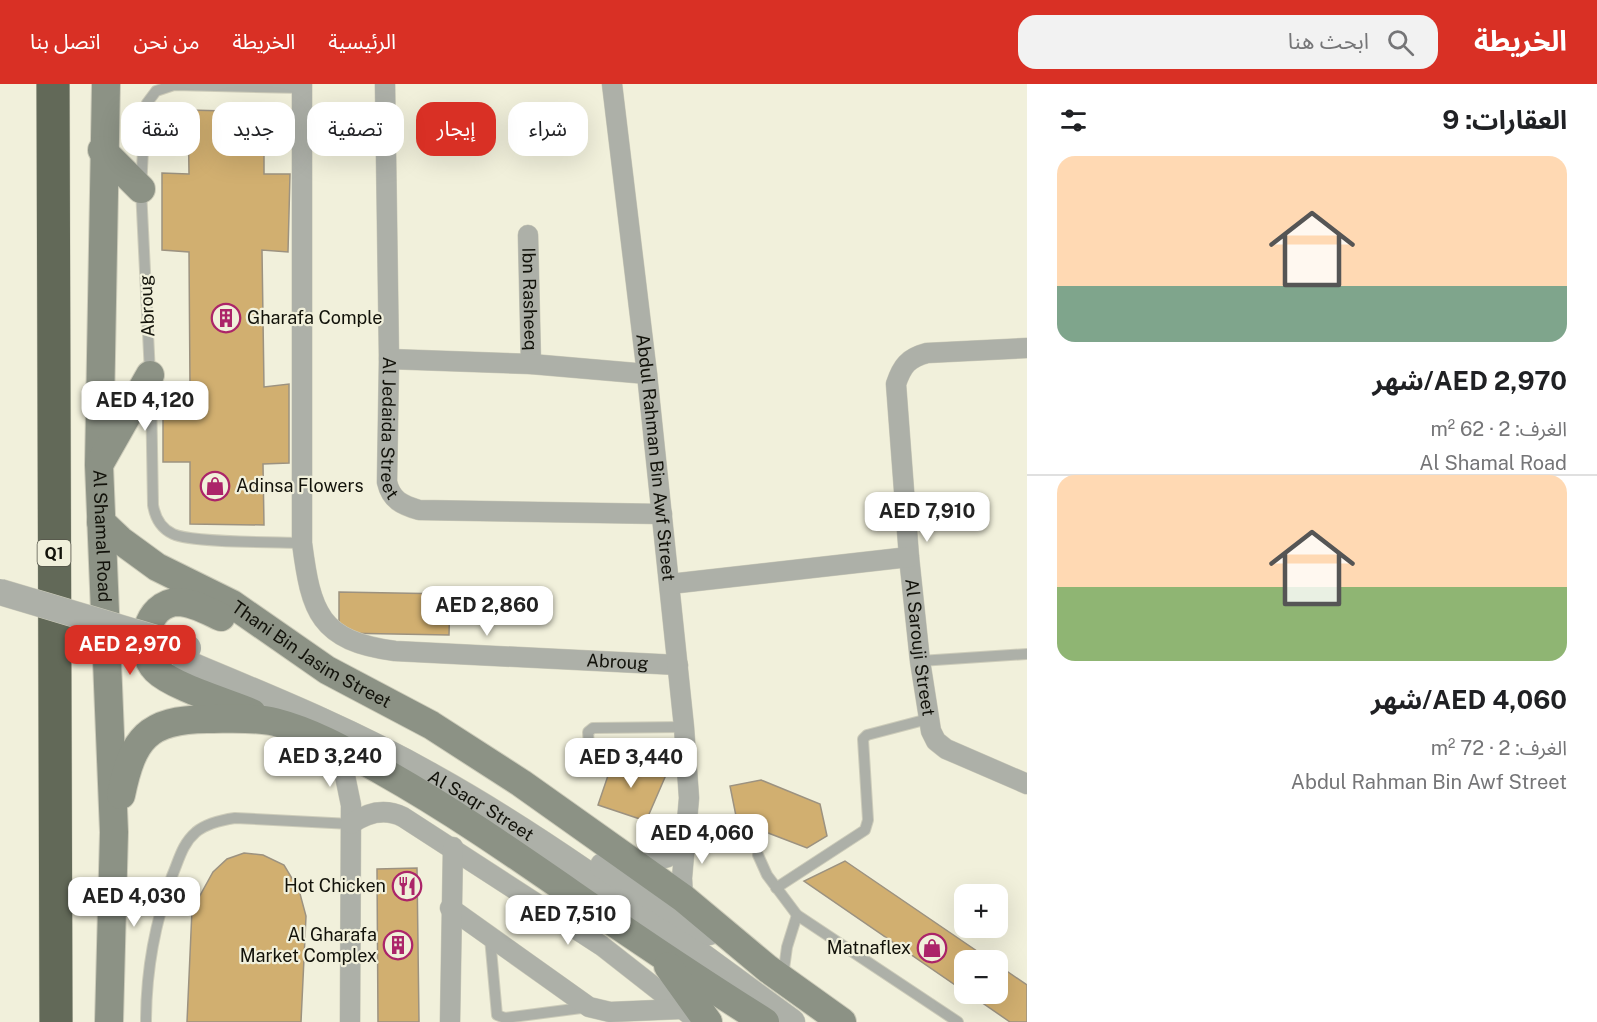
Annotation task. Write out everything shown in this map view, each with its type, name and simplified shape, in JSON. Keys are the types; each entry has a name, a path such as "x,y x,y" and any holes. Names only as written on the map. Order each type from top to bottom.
{"highway":[{"name":"Q1","path":"53,84 56,1022"}],"main road":[{"name":"Al Shamal Road","path":"106,84 102,150 99,465 114,832 108,1022"},
{"path":"102,150 141,189"},
{"path":"99,465 150,375"},
{"name":"Thani Bin Jasim Street","path":"101,522 120,540 157,567 232,604 327,670 431,726 556,807 683,898 775,974 842,1022"},
{"path":"327,670 189,603 175,602 160,609 150,622 145,638 147,655 155,669 169,679 273,721 305,731 339,747 460,817 660,954 765,1022"},
{"path":"114,832 127,765 139,742 155,728 188,719 273,721"},
{"path":"660,954 708,1022"}],"street":[{"name":"Al Jedaida Street","path":"385,84 389,359 387,482 390,495 404,505 419,510 662,514"},
{"name":"Abdul Rahman Bin Awf Street","path":"612,84 647,374 684,727 689,798 682,878 683,898"},
{"name":"Abroug","path":"302,86 302,543 312,601 322,619 337,634 355,644 395,651 678,665"},
{"name":"Ibn Rasheeq","path":"528,236 531,364"},
{"name":"Al Sarouji Street","path":"1027,348 927,352 912,357 901,368 896,384 909,557 928,719 936,741 946,749 1027,784"},
{"name":"Ibn Rasheeq","path":"389,359 531,364 647,374"},
{"path":"670,584 909,557"},
{"name":"Al Saqr Street","path":"0,592 187,656 352,735 463,794 510,822 606,888 792,1022"},
{"name":"Al Saqr Street","path":"0,608 250,671 359,720 441,762 775,974"},
{"path":"339,747 350,790 350,1022"},
{"path":"351,824 376,812 395,813 453,847 602,946 699,1022"},
{"path":"638,865 668,857 676,850 686,832"},
{"path":"450,1022 450,908 453,847"},
{"path":"450,908 490,939 599,1013 681,1009"}],"lane":[{"name":"Abroug","path":"302,86 174,85 156,91 147,103 145,111 141,189 154,514 163,527 183,537 302,543"},
{"path":"920,661 1027,654"},
{"path":"776,888 865,830 868,820 863,738 928,719"},
{"path":"590,760 588,732 593,728 684,727"},
{"path":"146,1022 147,978 155,930 180,853 197,831 221,820 235,819 351,824"},
{"path":"758,855 776,888 797,915 958,1022"},
{"path":"775,974 787,947 797,915"},
{"path":"490,939 497,1015 505,1018 599,1013"}],"building":[{"name":"Gharafa Comple","path":"200,110 212,111 212,156 264,156 264,174 290,174 288,252 262,250 264,387 289,384 289,463 263,464 264,525 190,524 190,462 163,462 163,387 190,386 189,252 162,250 162,173 189,174 189,156 200,156"},
{"path":"339,592 450,594 449,635 339,633"},
{"path":"615,755 666,775 646,821 598,805"},
{"path":"761,780 820,804 827,836 807,848 737,821 730,786"},
{"path":"244,853 263,855 284,865 299,890 306,916 301,1022 187,1022 192,910 213,872 227,859"},
{"path":"845,861 954,935 954,938 958,938 975,950 954,950 954,984 804,881"},
{"name":"Al Gharafa Market Complex","path":"417,868 419,1022 378,1022 377,869"},
{"path":"1008,972 1027,985 1027,1022 1010,1022 984,1004 1008,1004"}],"place":[{"name":"Gharafa Comple","path":"226,318"},
{"name":"Adinsa Flowers","path":"215,486"},
{"name":"Hot Chicken","path":"407,886"},
{"name":"Al Gharafa Market Complex","path":"398,945"},
{"name":"Matnaflex","path":"932,948"}]}
